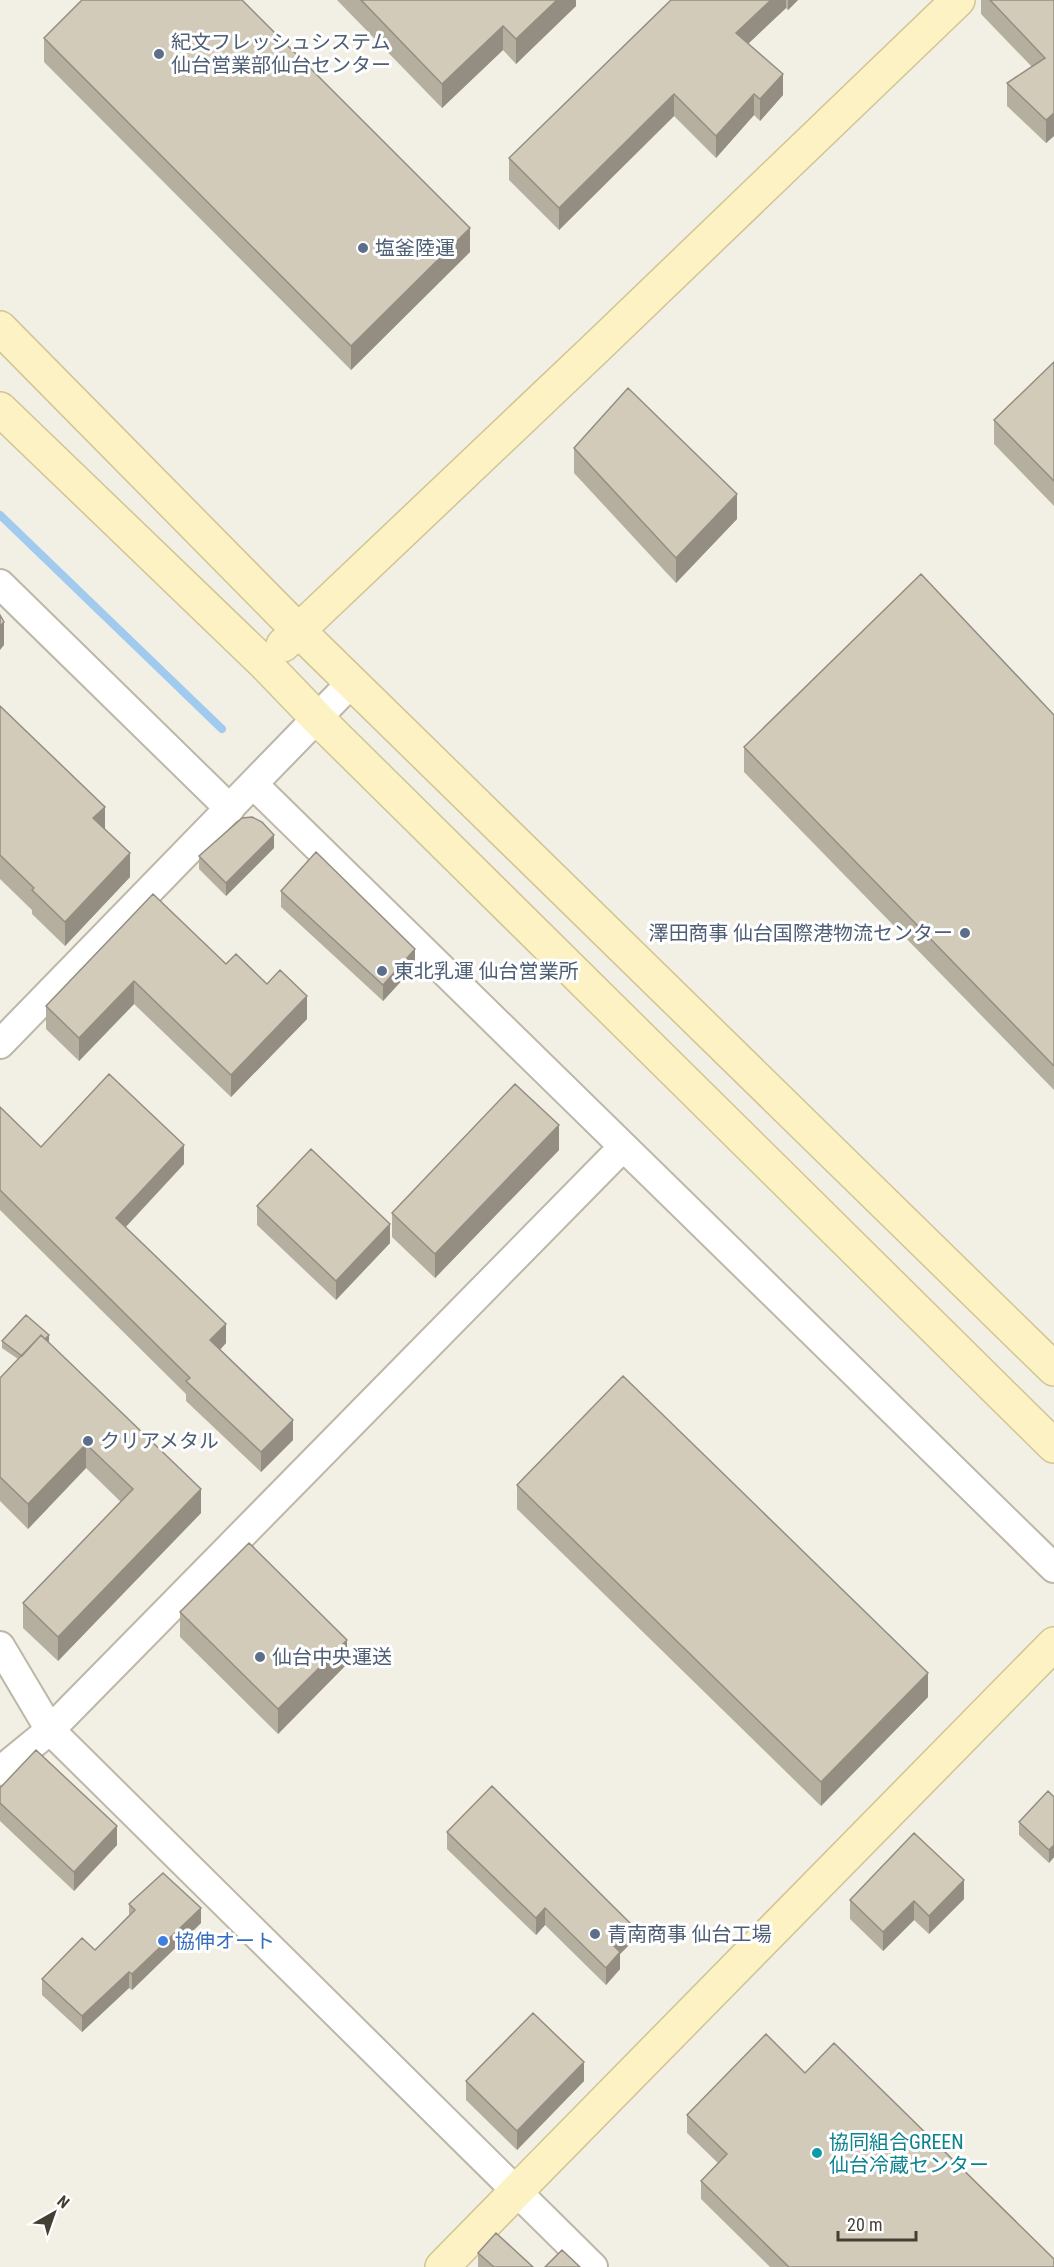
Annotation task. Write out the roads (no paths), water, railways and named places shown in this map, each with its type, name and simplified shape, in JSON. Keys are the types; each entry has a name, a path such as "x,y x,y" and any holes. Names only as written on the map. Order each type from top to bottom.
{"street":[{"path":"264,663 958,0"},
{"path":"0,328 298,630 1054,1369"},
{"path":"0,409 264,663 1054,1446"},
{"path":"0,584 230,809"},
{"path":"0,1044 351,682"},
{"path":"253,784 1054,1568"},
{"path":"0,1771 50,1730 623,1147"},
{"path":"442,2267 1054,1644"},
{"path":"0,1646 50,1730 593,2267"}],"waterway":[{"path":"0,515 222,729"}],"place":[{"name":"紀文フレッシュシステム 仙台営業部仙台センター","path":"159,54"},
{"name":"塩釜陸運","path":"363,248"},
{"name":"澤田商事 仙台国際港物流センター","path":"965,933"},
{"name":"東北乳運 仙台営業所","path":"382,971"},
{"name":"クリアメタル","path":"88,1441"},
{"name":"仙台中央運送","path":"260,1657"},
{"name":"青南商事 仙台工場","path":"595,1934"},
{"name":"協伸オート","path":"163,1941"},
{"name":"協同組合GREEN 仙台冷蔵センター","path":"817,2153"}]}
